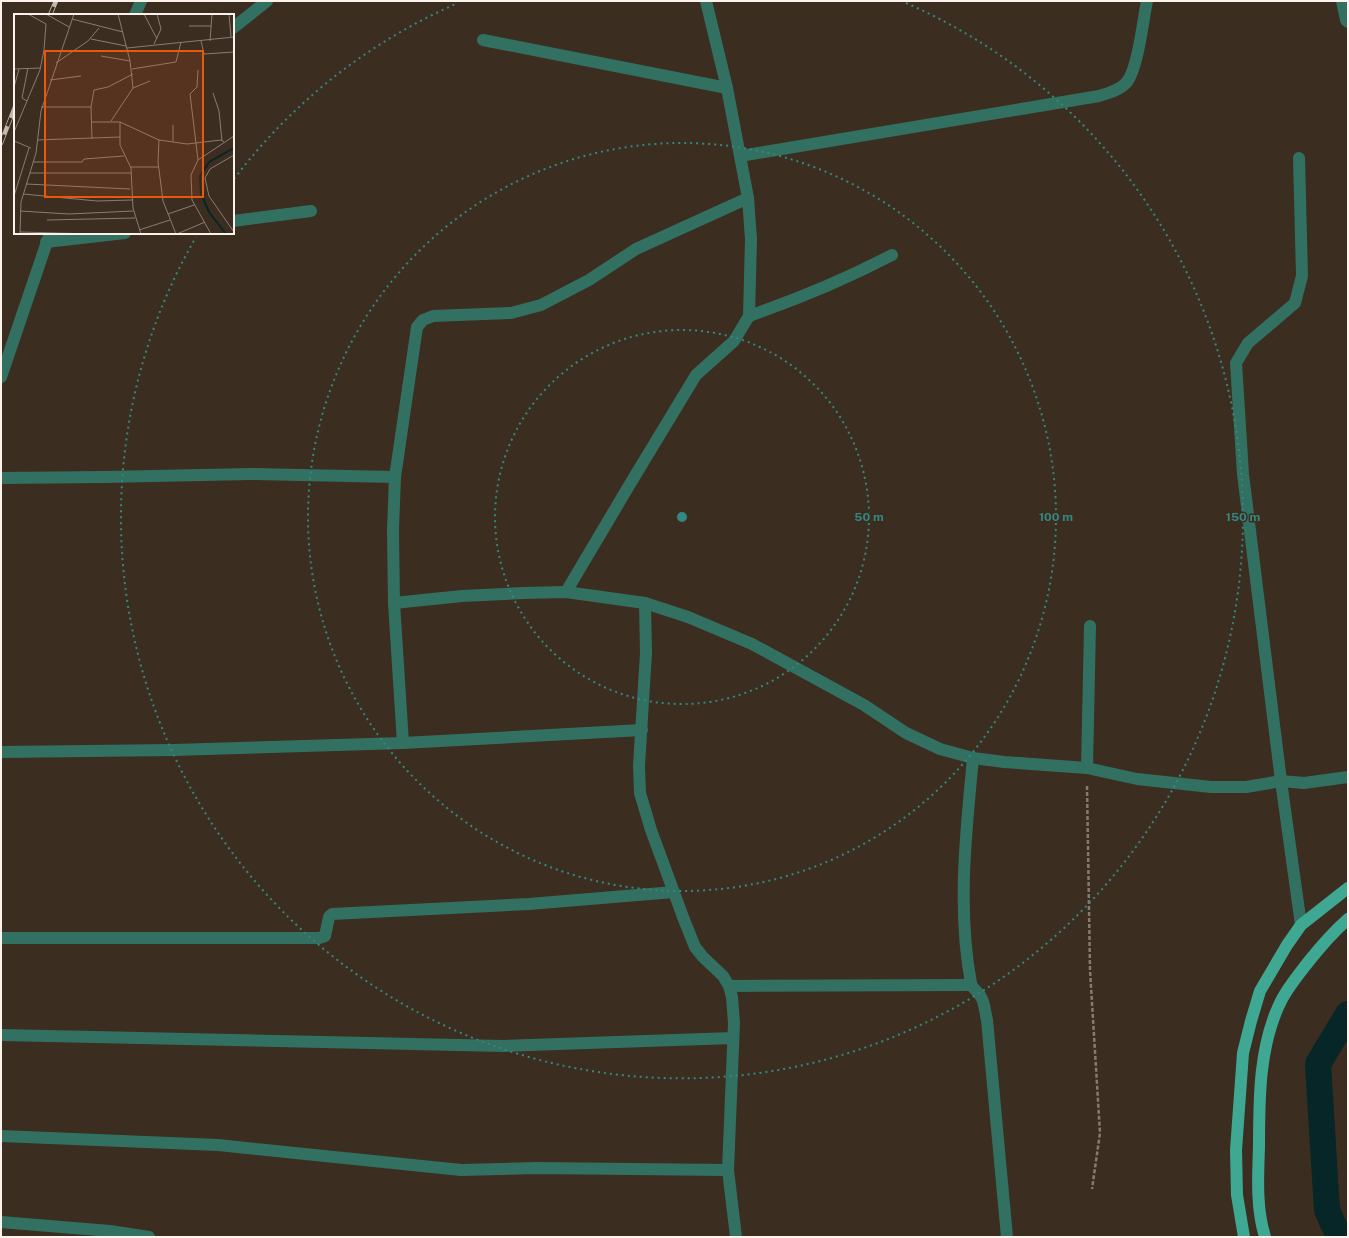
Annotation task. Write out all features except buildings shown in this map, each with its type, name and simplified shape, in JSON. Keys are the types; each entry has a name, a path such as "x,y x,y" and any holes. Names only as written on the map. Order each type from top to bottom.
{"main road":[{"path":"1244,1237 1237,1195 1236,1150 1243,1053 1251,1021 1260,991 1287,945 1301,925 1348,888"},
{"path":"1265,1237 1259,1206 1259,1119 1263,1062 1271,1025 1281,1001 1294,980 1322,945 1348,919"}],"street":[{"path":"135,14 141,1"},
{"path":"234,27 267,1"},
{"path":"566,592 696,376 734,341 749,316 751,239 748,198 727,88 706,1"},
{"path":"740,156 1099,96 1115,91 1126,83 1132,72 1147,1"},
{"path":"1342,1 1346,20 1348,22"},
{"path":"483,40 727,88"},
{"path":"1299,158 1302,276 1295,303 1248,343 1236,364 1242,474 1301,925"},
{"path":"403,742 394,603 393,530 395,477 415,335 422,320 433,316 511,312 541,306 589,280 636,249 748,198"},
{"path":"234,220 311,211"},
{"path":"1,377 48,238 110,234"},
{"path":"749,316 778,306 860,272 892,255"},
{"path":"1,478 251,474 395,477"},
{"path":"394,603 462,596 566,592 644,603 688,617 752,644 864,705 906,733 940,749 974,758 1004,762 1087,768 1137,779 1211,787 1246,787 1281,781 1304,783 1348,777"},
{"path":"644,603 646,654 639,766 640,794 651,830 696,947 703,957 723,976 729,986 732,997 734,1023 728,1170 736,1237"},
{"path":"1087,768 1090,626"},
{"path":"1,752 174,750 403,742 642,730"},
{"path":"974,758 966,833 963,890 964,944 971,985 981,997 987,1020 1007,1237"},
{"path":"1,938 319,938 325,936 328,917 332,914 529,904 674,892"},
{"path":"729,986 971,985"},
{"path":"1,1035 504,1046 733,1038"},
{"path":"1,1136 218,1145 460,1170 544,1168 728,1170"},
{"path":"1,1222 110,1231 149,1237"}],"path":[{"path":"1087,768 1090,970 1100,1133 1092,1189"}],"waterway":[{"path":"1339,1237 1327,1210 1318,1064 1348,1014"}],"railway":[{"path":"50,14 56,1"},
{"path":"1,143 14,110"}]}
